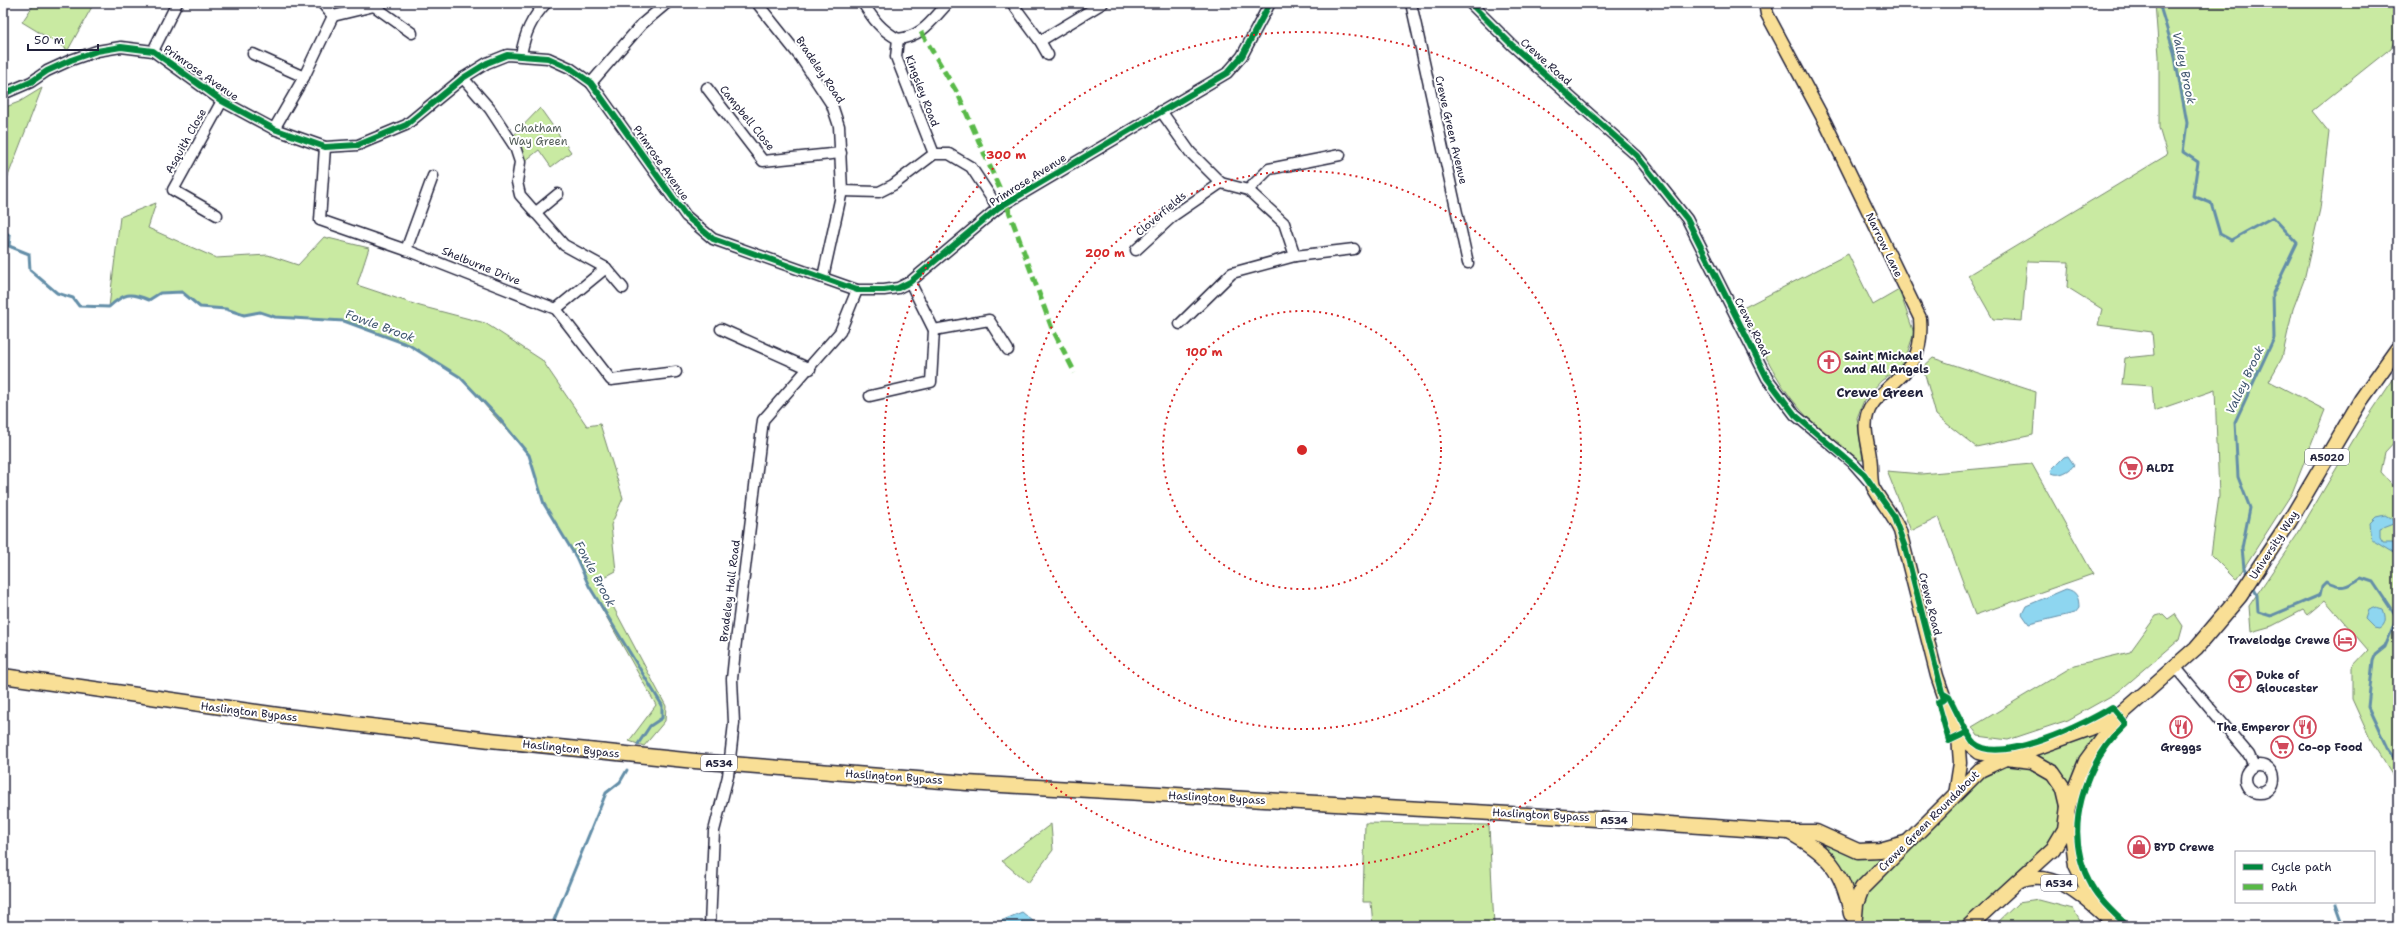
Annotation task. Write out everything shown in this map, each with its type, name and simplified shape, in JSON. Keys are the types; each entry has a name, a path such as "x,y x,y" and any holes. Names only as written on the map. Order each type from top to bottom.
{"highway":[{"name":"University Way","path":"2068,810 2086,761 2119,716 2176,668 2214,628 2260,568 2350,419 2398,348"},
{"name":"Haslington Bypass","path":"3,676 293,717 490,740 719,763 966,783 1596,819 1788,832 1804,830 1816,832 1858,851 1880,850 1905,843"},
{"name":"University Way","path":"2003,759 2088,729 2119,716"},
{"name":"Crewe Green Roundabout","path":"1854,926 1856,904 1862,888 1905,843 1980,770 2003,759 2026,759 2046,768 2061,785 2068,810"},
{"path":"1969,926 2057,844 2065,829 2068,810"},
{"name":"Haslington Bypass","path":"1788,832 1809,843 1834,865 1841,877 1848,897 1854,926"}],"main road":[{"name":"Narrow Lane","path":"1765,3 1767,14 1825,122 1920,318 1921,335 1919,351 1901,376 1871,404 1867,415 1865,435 1870,456 1873,486"},
{"name":"Crewe Road","path":"1873,486 1893,515 1902,536 1937,676 1958,736 1960,763 1955,795"},
{"path":"1958,736 1979,753 2003,759"},
{"name":"A534","path":"2068,810 2075,866 2082,883 2098,910"},
{"name":"A534","path":"2015,883 2029,877 2046,878 2067,887 2098,910 2115,926"}],"street":[{"path":"153,51 177,3"},
{"path":"322,3 333,16"},
{"path":"521,54 525,34 533,17 546,3"},
{"path":"591,83 642,24 667,3"},
{"name":"Bradeley Road","path":"757,3 801,58 832,105 839,126 842,191 822,277"},
{"path":"863,3 876,24 885,32 898,39 911,37 922,32 948,3"},
{"path":"1012,3 1040,41 1048,55"},
{"path":"1040,41 1103,3"},
{"name":"Primrose Avenue","path":"3,94 31,82 47,71 71,60 97,51 121,48 153,51 222,101 274,130 324,147 358,145 406,125 463,78 487,63 507,55 521,54 548,58 570,68 591,83 686,216 713,239 857,290 884,290 898,288 910,282 998,208 1235,66 1270,3"},
{"name":"Crewe Green Avenue","path":"1411,3 1468,263"},
{"name":"Crewe Road","path":"1470,3 1513,46 1637,156 1687,219 1767,378 1795,415 1852,462 1873,486"},
{"path":"333,16 374,6 412,34"},
{"path":"274,130 304,77 333,16"},
{"name":"Kingsley Road","path":"898,39 896,57 934,154"},
{"path":"253,54 304,77"},
{"path":"463,78 494,115 515,147 520,162 517,182 520,195 564,245 606,268 623,288"},
{"name":"Campbell Close","path":"707,88 763,161 841,153"},
{"name":"Asquith Close","path":"217,215 173,190 222,101"},
{"path":"1162,111 1190,152 1221,183 1248,190 1284,223 1295,256"},
{"name":"Shelburne Drive","path":"324,147 320,220 406,250 556,309"},
{"path":"842,191 879,192 893,185 934,154 949,154 972,167 998,208"},
{"path":"1248,190 1269,169 1340,155"},
{"path":"406,250 433,176"},
{"name":"Cloverfields","path":"1136,250 1173,216 1221,183"},
{"path":"535,213 558,194"},
{"path":"1180,324 1232,273 1295,256 1354,249"},
{"path":"606,268 556,309 611,380 676,372"},
{"path":"870,396 931,382 934,330 910,282"},
{"name":"Bradeley Hall Road","path":"710,926 714,831 728,776 734,723 732,679 763,420 810,369 840,332 857,290"},
{"path":"934,330 989,320 1008,350"},
{"path":"721,329 810,369"},
{"path":"2176,668 2249,755 2254,766"}],"green space":[{"path":"35,3 94,3 68,50 22,22"},
{"path":"2155,3 2398,3 2398,34 2391,48 2312,111 2329,132 2320,209 2304,280 2293,309 2282,358 2269,381 2325,410 2292,493 2236,580 2211,555 2219,496 2215,390 2154,411 2152,386 2122,384 2125,358 2154,355 2152,332 2098,325 2102,309 2067,287 2069,262 2027,261 2022,321 1993,319 1968,275 2167,155 2159,128 2159,56"},
{"path":"42,88 3,189 3,108 19,102"},
{"name":"Chatham Way Green","path":"540,108 571,152 551,167 539,150 525,161 514,135"},
{"path":"156,203 148,228 216,258 268,255 298,265 324,237 369,248 357,285 420,306 485,323 542,360 587,426 600,424 623,498 611,525 616,571 599,580 666,706 665,721 644,746 629,741 656,705 589,586 576,557 544,504 529,455 460,377 409,345 344,321 275,317 260,312 244,315 226,309 200,307 181,292 160,293 149,300 128,295 119,299 109,307 120,217"},
{"path":"1848,254 1873,305 1899,290 1914,333 1903,366 1881,381 1864,400 1857,418 1863,460 1857,460 1827,436 1806,416 1791,398 1768,360 1743,308"},
{"path":"1933,358 2036,392 2033,435 1976,447 1936,415 1923,367"},
{"path":"2398,372 2398,438 2385,452 2381,472 2398,491 2398,794 2396,781 2372,743 2352,699 2352,667 2368,650 2325,600 2307,615 2303,610 2272,626 2251,632 2249,606 2297,535 2358,432"},
{"path":"2032,464 2093,574 1975,615 1939,517 1911,531 1887,471 1921,474"},
{"path":"2163,614 2168,619 2175,614 2183,626 2179,640 2118,692 2068,720 2008,740 1978,736 1972,727 2075,665 2130,652 2156,616"},
{"path":"2117,718 2095,747 2069,822 1969,926 1854,926 1848,897 1804,830 1850,849 1905,843 1980,770"},
{"path":"1365,823 1489,825 1494,926 1373,926 1371,902 1363,902"},
{"path":"1051,824 1053,850 1028,883 1002,861"},
{"path":"2039,900 2073,909 2083,926 1994,926 2018,903"}],"water":[{"path":"2068,456 2074,465 2061,474 2052,473 2051,470 2064,457"},
{"path":"2385,515 2392,519 2393,524 2380,529 2380,538 2383,543 2393,543 2397,551 2395,554 2372,540 2370,523 2376,517"},
{"path":"2066,589 2073,591 2078,598 2079,608 2075,613 2029,624 2022,614 2026,606"},
{"path":"2376,607 2383,609 2385,618 2385,623 2379,629 2374,628 2365,619 2368,610"},
{"path":"1022,912 1039,926 997,926 1001,921"}],"waterway":[{"name":"Valley Brook","path":"2159,3 2174,52 2187,123 2183,152 2198,162 2193,196 2211,203 2220,234 2231,240 2273,217 2297,243 2273,293 2274,338 2235,422 2238,477 2250,508 2242,548 2244,568 2248,576"},
{"name":"Fowle Brook","path":"3,230 10,236 9,246 29,254 30,270 57,293 73,298 79,306 109,307 119,299 128,295 149,300 160,293 182,292 200,307 226,309 244,315 260,312 275,317 344,321 409,345 460,377 498,417 529,455 544,504 576,557 589,586 662,705 662,718 650,726 638,744"},
{"name":"Valley Brook","path":"2252,585 2257,595 2258,612 2271,616 2320,595 2322,586 2326,582 2340,587 2352,584 2361,578 2373,582 2397,618 2385,647 2375,655 2373,660 2368,707 2388,750 2398,763"},
{"name":"Fowle Brook","path":"560,926 554,920 606,793 620,782 627,770"},
{"path":"2336,904 2344,926"}],"marked path":[{"path":"921,32 959,96 1006,203 1051,326 1075,373"}],"cycle path":[{"path":"3,94 31,82 47,71 71,60 97,51 121,47 153,51 222,101 274,129 325,147 358,145 406,125 463,78 487,63 507,55 548,58 570,68 591,83 686,216 713,239 857,290 884,290 898,288 910,282 998,208 1227,73 1242,56 1270,3"},
{"path":"1470,3 1513,46 1637,156 1687,219 1767,378 1795,415 1864,474 1893,515 1905,547 1944,700 1938,702 1949,741 1968,732"},
{"path":"1942,693 1949,697 1974,743 1986,749 2003,749 2022,746 2043,740 2083,723 2112,707 2126,724 2111,740 2099,758 2089,778 2082,799 2078,821 2078,843 2082,864 2091,885 2108,907 2128,926"}],"place":[{"name":"Saint Michael and All Angels","path":"1829,362"},
{"name":"ALDI","path":"2131,468"},
{"name":"Travelodge Crewe","path":"2345,640"},
{"name":"Duke of Gloucester","path":"2240,681"},
{"name":"Greggs","path":"2181,727"},
{"name":"The Emperor","path":"2305,727"},
{"name":"Co-op Food","path":"2282,747"},
{"name":"BYD Crewe","path":"2139,847"}],"district":[{"name":"Crewe Green","path":"1880,392"}]}
